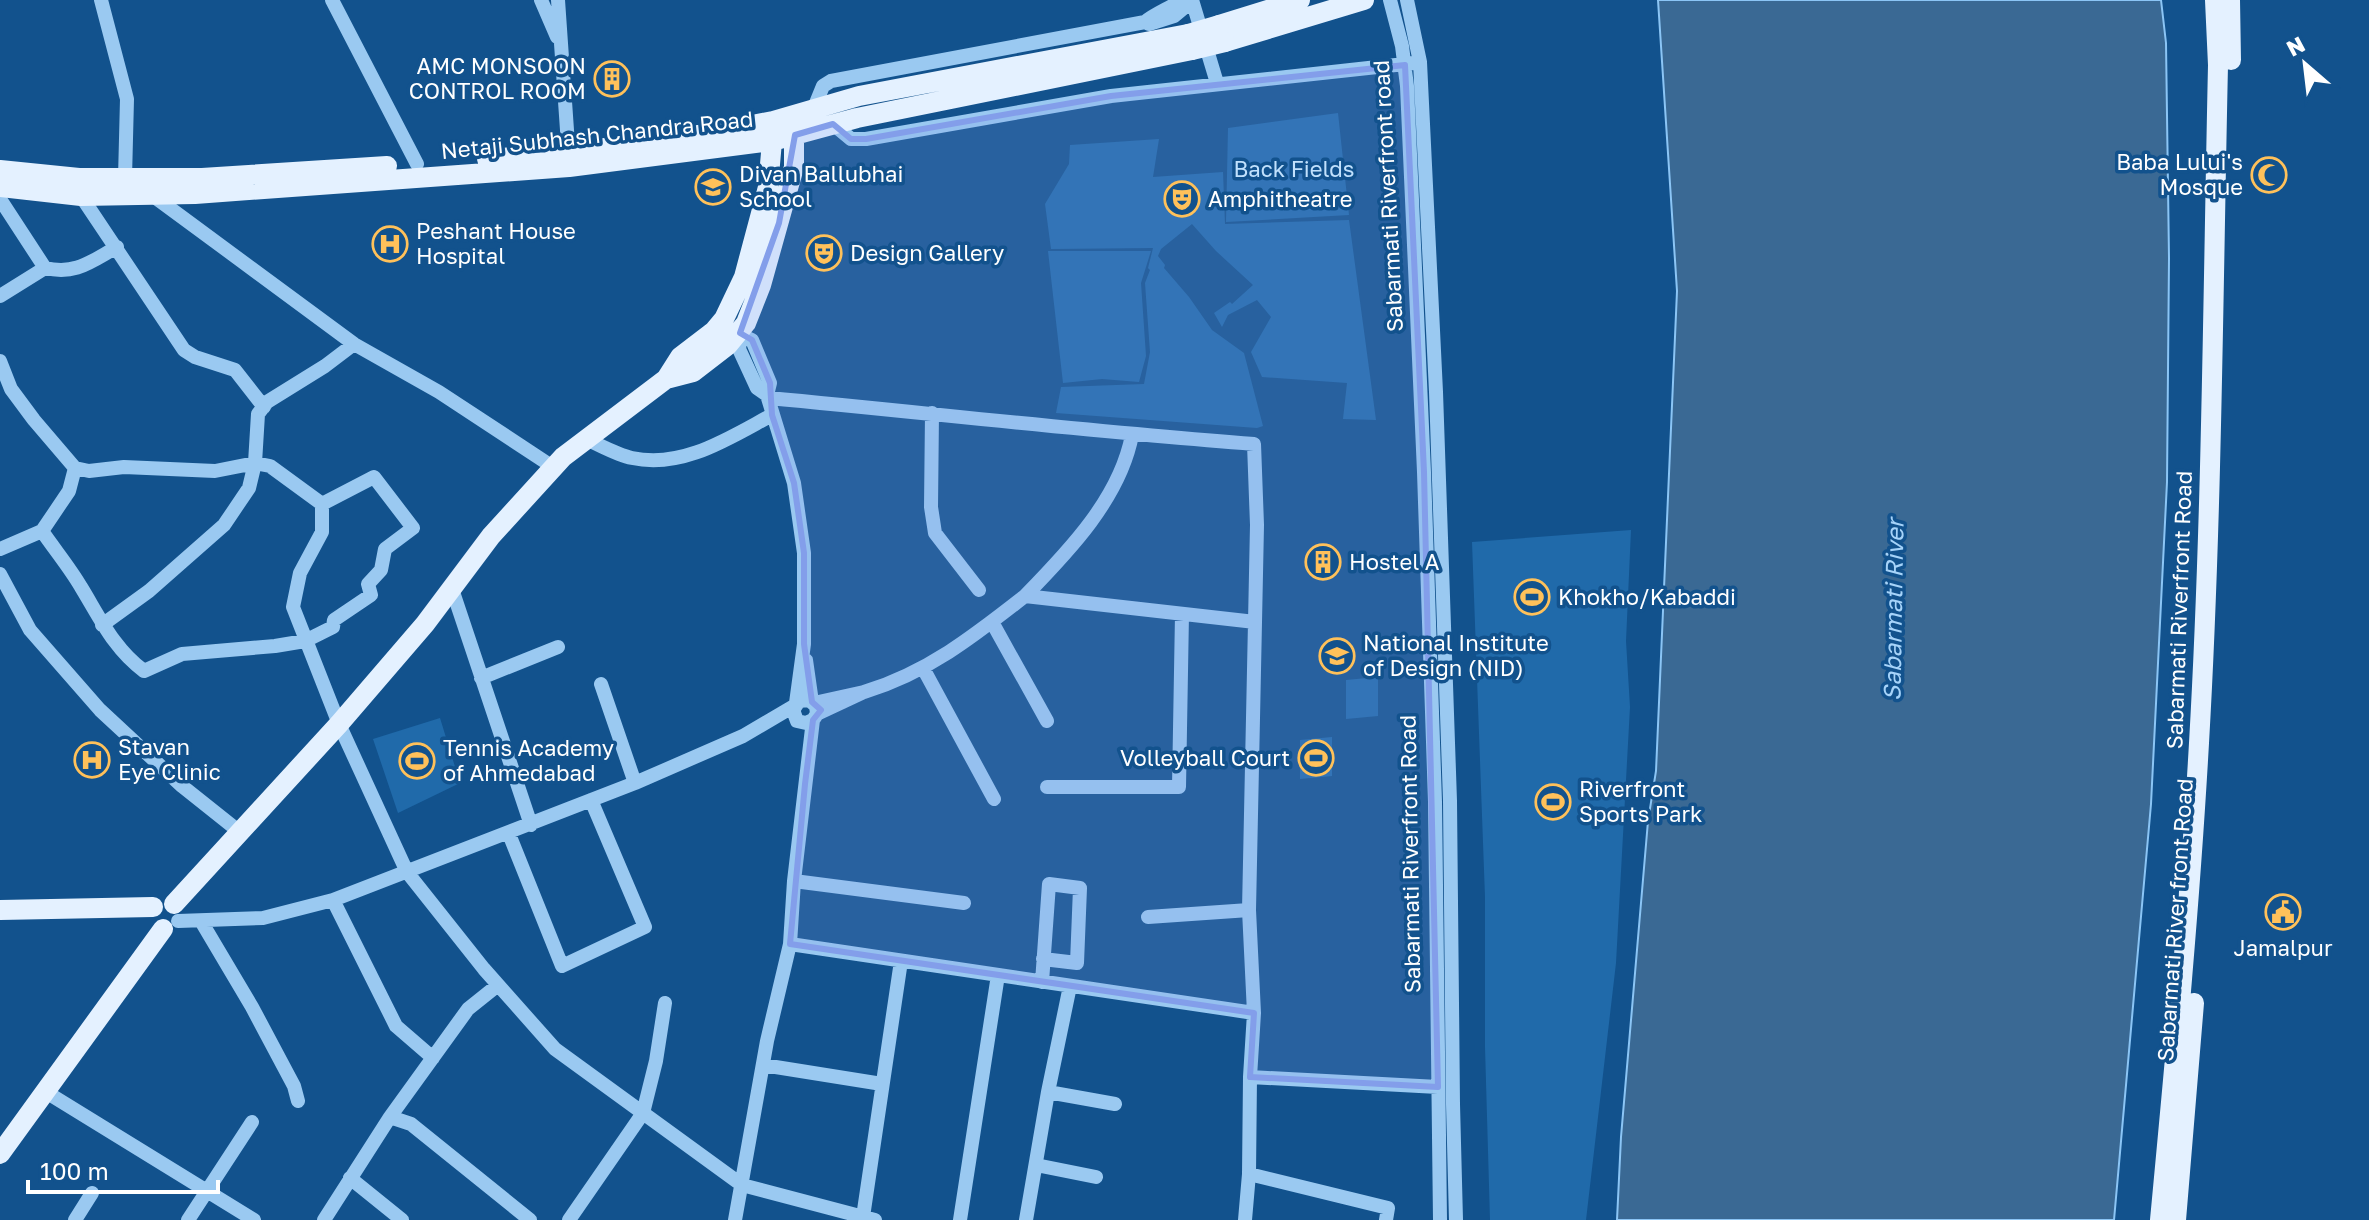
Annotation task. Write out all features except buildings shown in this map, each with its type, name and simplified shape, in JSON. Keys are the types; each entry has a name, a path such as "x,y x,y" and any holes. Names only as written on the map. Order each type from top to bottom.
{"main road":[{"name":"Netaji Subhash Chandra Road","path":"1222,33 1300,0"},
{"name":"Netaji Subhash Chandra Road","path":"0,187 81,196 211,193 569,160 773,131 795,125 833,124 1329,11 1364,0"},
{"name":"Sabarmati Riverfront Road","path":"2160,1220 2184,958 2211,592 2218,65 2225,3"},
{"name":"Netaji Subhash Chandra Road","path":"795,125 814,108 859,96 1190,42"},
{"path":"0,1132 162,917 339,724 425,624 491,536 553,467 666,379 693,372 735,329 761,285 794,167 795,125"},
{"path":"735,329 744,277 768,187 773,131"},
{"name":"Netaji Subhash Chandra Road","path":"0,170 79,178 202,178 417,164 569,160"},
{"name":"Sabarmati River front Road","path":"2176,1220 2200,928 2212,731 2211,592"},
{"path":"0,910 162,917"},
{"path":"0,922 162,917"},
{"path":"0,1154 46,1092 162,917"}],"street":[{"path":"101,0 127,99 125,178"},
{"path":"332,0 417,164"},
{"path":"541,0 561,46"},
{"path":"558,0 569,160"},
{"path":"814,108 823,86 831,81 1145,22 1149,24 1174,16 1189,0 1217,83"},
{"name":"Sabarmati Riverfront road","path":"1390,0 1405,65 1428,392"},
{"name":"Sabarmati Riverfront road","path":"1407,0 1420,62 1428,392"},
{"path":"833,124 851,139 866,139 1111,96 1420,62"},
{"path":"152,195 354,344 428,386 553,467"},
{"path":"81,196 184,350 195,357 235,370 264,407"},
{"path":"0,199 45,268 61,272 80,268 117,247"},
{"path":"0,296 45,268"},
{"path":"735,329 739,349 757,388 768,396 1132,435 1254,444 1257,525 1249,910 1254,1013 1245,1220"},
{"path":"102,625 149,591 224,525 249,488 255,463 258,414 264,407 284,390 325,366 354,344"},
{"path":"0,361 11,389 75,468 89,471 124,467 215,471 255,463 270,466 322,504"},
{"name":"Sabarmati Riverfront Road","path":"1428,392 1440,1220"},
{"name":"Sabarmati Riverfront Road","path":"1428,392 1450,801 1456,1220"},
{"path":"735,1220 763,1065 790,944 805,784 804,553 794,483 768,396"},
{"path":"932,413 931,507 935,533 979,590"},
{"path":"586,439 631,458 669,460 696,454 772,415"},
{"path":"162,917 201,921 263,918 333,900 509,834 805,711 923,668 968,641 1025,596 1066,554 1109,493 1129,452 1132,435"},
{"path":"0,549 42,531 69,491 75,468"},
{"path":"42,531 81,586 102,625 128,659 144,671 182,654 305,641 333,627 334,620 371,595 368,584 381,570 385,549 413,528 374,477 322,504"},
{"path":"322,504 322,532 300,573 293,607 339,724 407,872 498,985 555,1049 742,1185 821,1213 869,1218 882,1084 901,961"},
{"path":"0,574 30,630 100,710 182,786 241,833"},
{"path":"452,589 531,825"},
{"path":"1025,596 1255,622"},
{"path":"1047,787 1179,787 1182,614"},
{"path":"992,622 1047,721"},
{"path":"481,678 558,647"},
{"path":"923,668 994,799"},
{"path":"601,684 635,783"},
{"path":"509,834 562,966 645,927 591,800"},
{"path":"794,881 964,903"},
{"path":"1042,982 1043,959 1049,884 1080,888 1077,963 1043,959"},
{"path":"333,900 396,1026 433,1058"},
{"path":"1148,917 1249,910"},
{"path":"201,921 287,1073 298,1101"},
{"path":"790,944 1254,1013"},
{"path":"960,1220 998,975"},
{"path":"324,1220 390,1117 468,1009 498,985"},
{"path":"1026,1220 1070,986"},
{"path":"569,1220 643,1113 656,1061 665,1003"},
{"path":"763,1065 882,1084"},
{"path":"1250,1077 1438,1087"},
{"path":"46,1092 254,1220"},
{"path":"1048,1092 1115,1104"},
{"path":"390,1117 411,1124 530,1220"},
{"path":"188,1220 252,1122"},
{"path":"1036,1165 1096,1177"},
{"path":"1249,1174 1388,1208 1386,1220"},
{"path":"350,1178 402,1220"},
{"path":"75,1220 92,1193"}],"highlighted area":[{"path":"1405,65 1424,472 1438,1087 1250,1077 1254,1013 790,944 813,720 821,710 812,702 804,644 804,553 794,483 772,415 770,383 752,340 740,333 779,223 795,135 833,124 851,139 866,139 1111,96"}],"green space":[{"name":"Back Fields","path":"1338,113 1349,215 1226,222 1228,128"},
{"path":"1159,139 1153,177 1223,172 1225,224 1349,220 1376,420 1343,419 1347,383 1262,377 1251,352 1271,317 1257,300 1228,315 1222,327 1214,313 1230,302 1232,304 1253,285 1192,224 1161,249 1158,256 1212,330 1244,353 1263,426 1056,413 1061,387 1144,384 1150,352 1145,283 1153,248 1051,249 1045,204 1069,164 1070,145"},
{"path":"1048,251 1151,251 1141,283 1146,356 1139,382 1102,379 1063,383"},
{"name":"Riverfront Sports Park","path":"1631,530 1626,641 1630,707 1616,963 1586,1220 1490,1220 1485,897 1472,542"},
{"path":"1378,677 1378,716 1346,719 1346,680"},
{"name":"Tennis Academy of Ahmedabad","path":"440,718 460,783 398,813 373,739"},
{"name":"Volleyball Court","path":"1332,737 1332,776 1300,779 1300,740"}],"water":[{"name":"Sabarmati River","path":"1658,0 2161,0 2166,43 2169,258 2167,482 2151,804 2114,1220 1617,1220 1621,1137 1648,821 1656,771 1677,291"}],"place":[{"name":"AMC MONSOON CONTROL ROOM","path":"612,79"},
{"name":"Baba Lului's Mosque","path":"2269,175"},
{"name":"Divan Ballubhai School","path":"713,187"},
{"name":"Amphitheatre","path":"1182,199"},
{"name":"Peshant House Hospital","path":"390,244"},
{"name":"Design Gallery","path":"824,253"},
{"name":"Hostel A","path":"1323,562"},
{"name":"Khokho/Kabaddi","path":"1532,597"},
{"name":"National Institute of Design (NID)","path":"1337,656"},
{"name":"Volleyball Court","path":"1316,758"},
{"name":"Stavan Eye Clinic","path":"92,760"},
{"name":"Tennis Academy of Ahmedabad","path":"417,761"},
{"name":"Riverfront Sports Park","path":"1553,802"},
{"name":"Jamalpur","path":"2283,912"}]}
